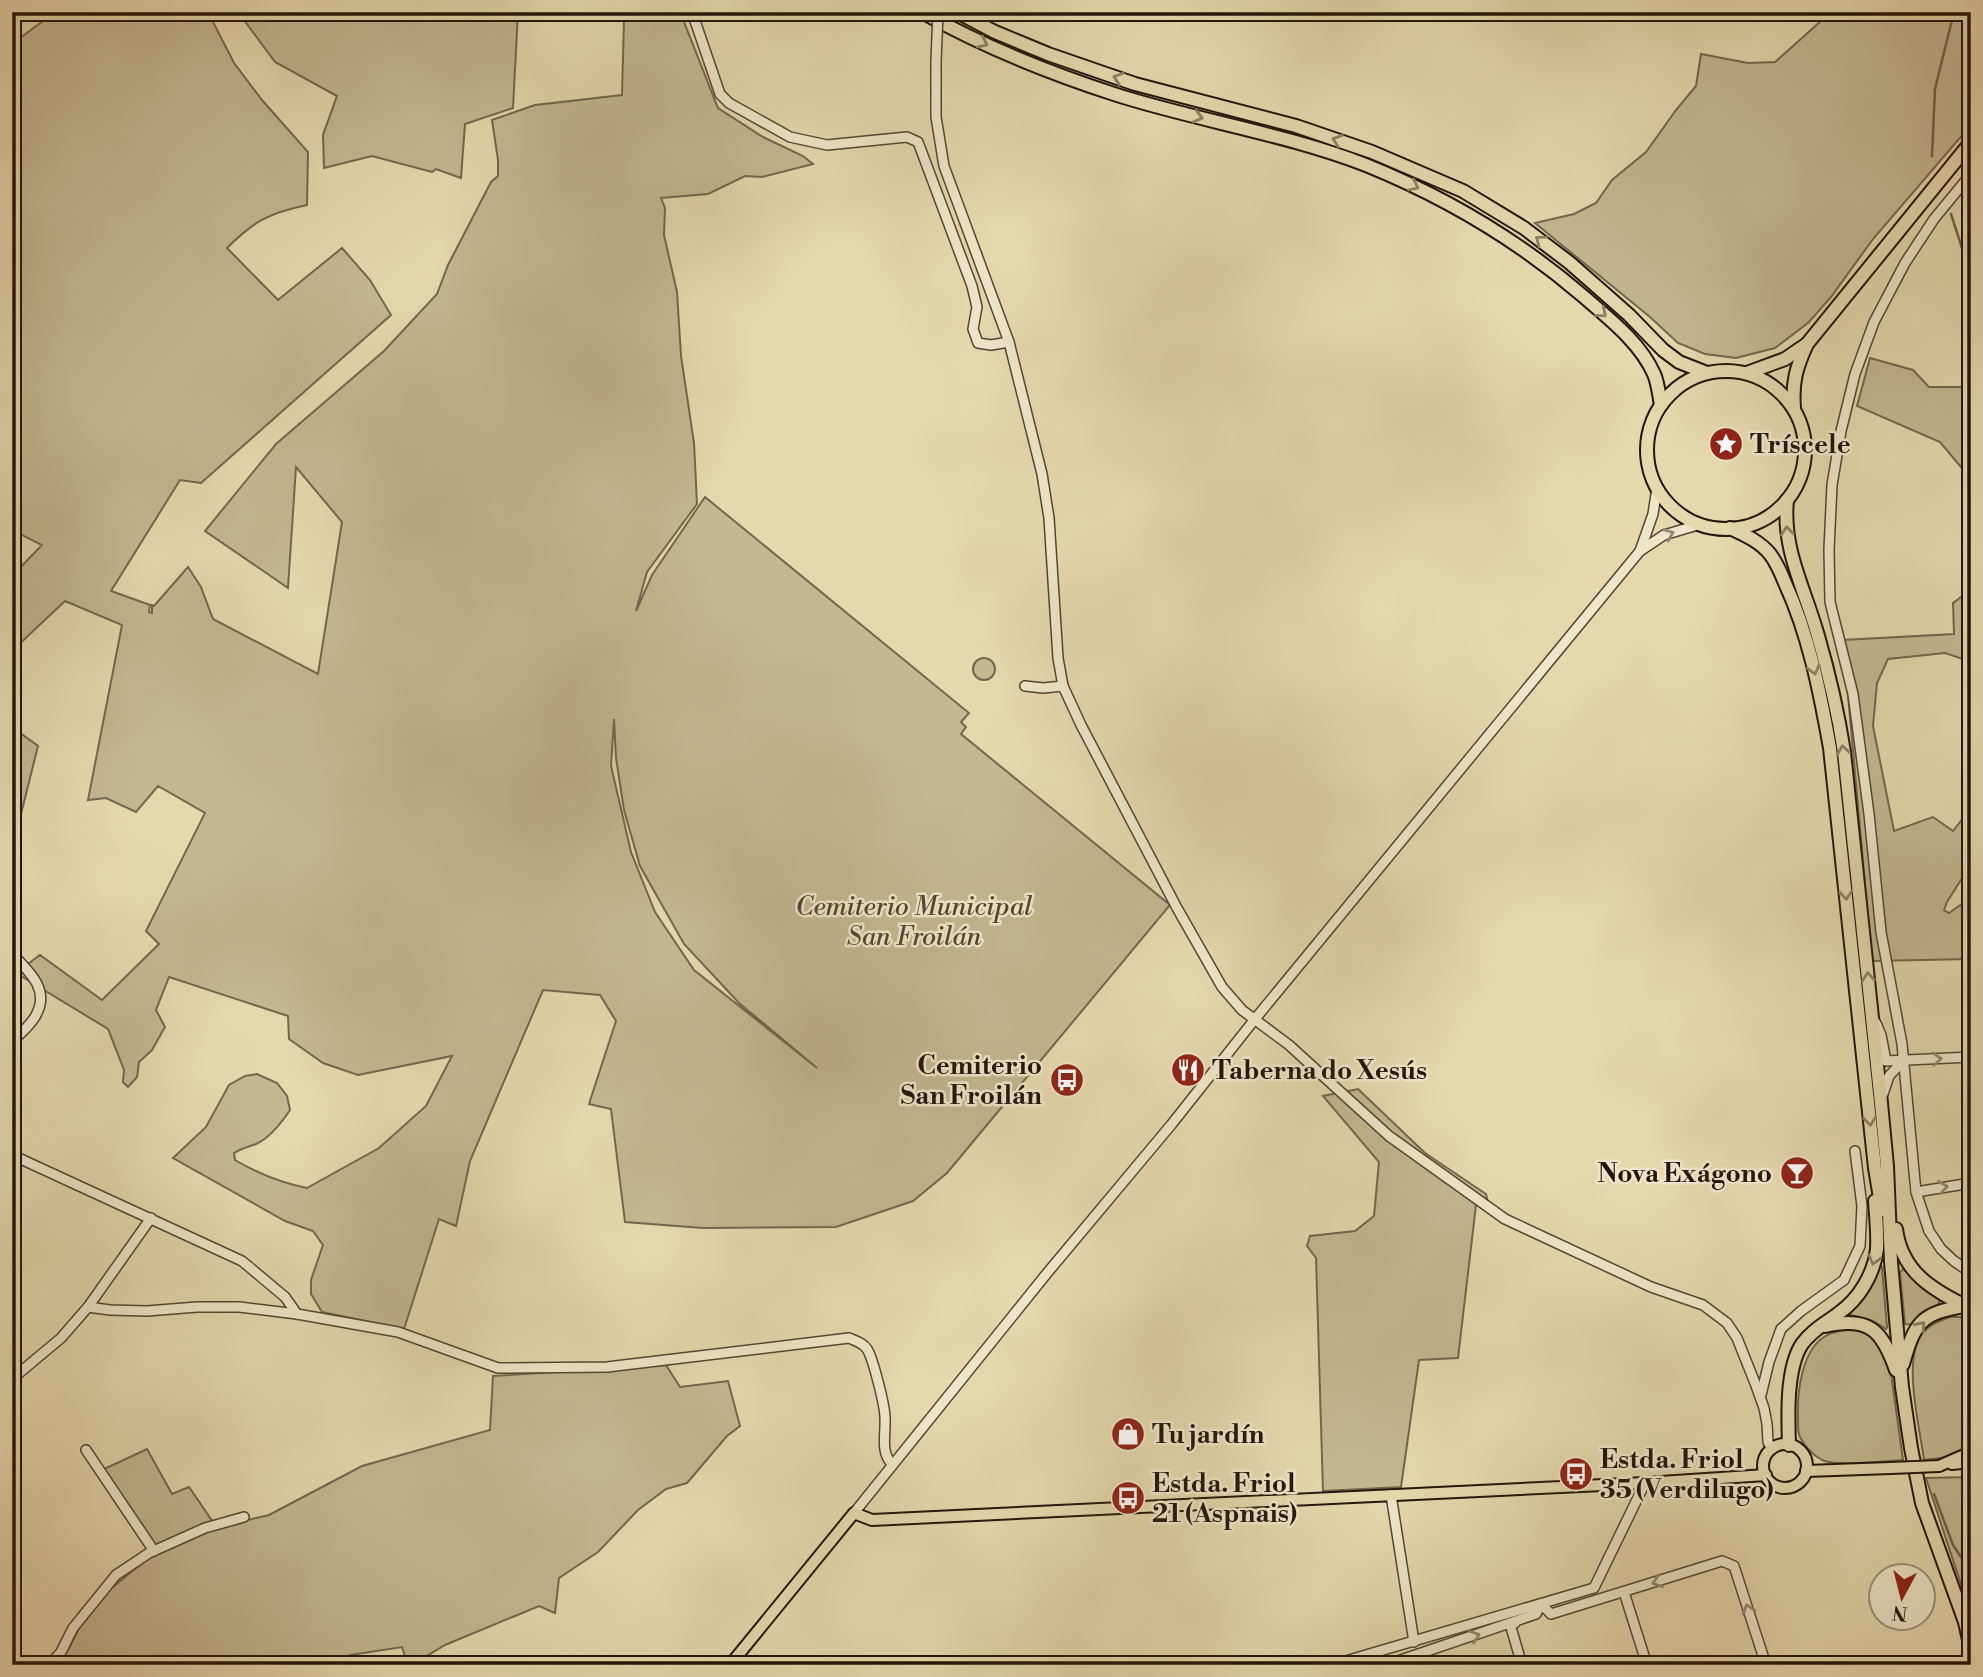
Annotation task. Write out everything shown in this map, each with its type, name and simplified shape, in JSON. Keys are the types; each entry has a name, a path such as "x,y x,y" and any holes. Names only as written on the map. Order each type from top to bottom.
{"highway":[{"path":"922,12 1038,68 1119,95 1290,141 1365,165 1420,189 1494,229 1546,266 1611,320 1646,361 1655,376 1661,405"},
{"path":"957,12 995,32 1048,54 1135,84 1296,126 1372,152 1463,191 1524,228 1570,263 1679,362 1707,373"},
{"path":"1730,528 1761,520 1771,515 1787,500 1800,479 1805,455 1803,431 1794,408 1793,390 1796,368 1807,344 1971,142"},
{"path":"1747,373 1785,359 1807,344"},
{"path":"1794,408 1781,393 1765,381 1747,373 1727,370 1707,373 1689,380 1673,391 1661,405 1651,425 1647,446 1649,468 1657,488 1676,510 1701,524 1730,528 1752,538 1771,555 1795,604 1808,645 1832,762 1881,1167 1902,1387 1911,1448 1922,1503 1965,1622 1971,1648"},
{"path":"1787,500 1787,541 1818,636 1844,752 1881,1103 1877,1250 1870,1275 1857,1296 1841,1312 1817,1327 1801,1345 1789,1387 1789,1445"},
{"path":"1881,1167 1904,1259 1919,1277 1939,1293 1968,1307"},
{"path":"1901,1371 1910,1341 1920,1323 1939,1310 1968,1307"},
{"path":"1817,1327 1841,1322 1858,1324 1875,1331 1884,1340 1902,1387"}],"main road":[{"path":"1789,1445 1796,1447 1805,1456 1806,1471 1801,1481 1791,1488 1778,1487 1766,1475 1764,1461 1777,1446 1789,1445"},
{"path":"1939,1466 1971,1452"},
{"path":"1806,1471 1939,1466 1971,1462"},
{"path":"730,1665 854,1513 872,1520 1766,1475"}],"street":[{"path":"692,12 720,94 741,110 790,137 827,145 907,137 918,142 972,286 977,307 973,328 978,343 991,345 1009,342"},
{"path":"938,12 936,117 944,166 1009,342 1042,474 1050,531 1058,658 1063,686 1177,908 1222,986 1242,1010 1289,1045 1389,1136 1505,1219 1651,1287 1703,1305 1727,1323 1737,1338 1760,1396 1768,1442 1772,1450"},
{"path":"1971,174 1934,219 1905,263 1874,322 1855,374 1841,431 1832,485 1830,602 1853,694 1881,932 1898,1016 1916,1192 1929,1231 1941,1249 1971,1273"},
{"path":"1640,551 1654,514 1657,488"},
{"path":"854,1513 1048,1272 1178,1117 1255,1019 1640,551 1664,535 1701,524"},
{"path":"1025,686 1063,686"},
{"path":"12,953 37,984 41,1000 37,1016 12,1041"},
{"path":"1871,1012 1881,1035 1886,1061 1971,1057"},
{"path":"1881,1103 1889,1076 1903,1061"},
{"path":"1760,1396 1781,1329 1844,1280 1860,1246 1862,1206 1855,1151"},
{"path":"12,1155 242,1261 285,1297 297,1314"},
{"path":"1916,1192 1971,1183"},
{"path":"12,1379 61,1338 88,1307 151,1218"},
{"path":"88,1307 147,1311 239,1307 297,1314 398,1332 498,1368 607,1367 849,1338 863,1344 870,1352 885,1415 885,1452 892,1464"},
{"path":"86,1450 153,1551"},
{"path":"1332,1665 1364,1660 1414,1642 1594,1588 1645,1483"},
{"path":"1391,1495 1414,1642"},
{"path":"49,1665 61,1652 73,1628 116,1576 153,1551 205,1528 244,1517"},
{"path":"1510,1624 1722,1561 1734,1566 1766,1665"},
{"path":"1624,1592 1647,1665"},
{"path":"1541,1604 1551,1614"},
{"path":"1387,1665 1536,1614 1541,1604"},
{"path":"1510,1624 1522,1665"}],"green space":[{"name":"Cemiterio Municipal San Froilán","path":"55,12 209,14 234,63 262,100 308,152 307,205 263,219 227,248 278,300 342,248 370,280 391,315 201,483 180,480 111,591 150,605 149,612 152,613 152,605 154,606 188,567 201,587 213,619 318,674 342,522 296,467 288,588 205,531 276,444 384,351 437,294 448,265 491,182 498,176 492,120 535,105 622,95 624,20 627,12 680,12 718,108 763,137 803,156 813,164 762,177 745,176 708,194 661,198 665,208 664,235 677,292 681,356 694,443 697,504 647,572 636,611 652,575 705,497 969,713 961,722 966,727 961,734 1170,905 947,1173 913,1201 836,1227 703,1228 625,1222 611,1109 589,1104 616,1021 600,995 543,990 470,1161 456,1226 439,1219 404,1329 322,1312 311,1294 311,1280 323,1245 313,1231 285,1221 173,1158 206,1127 229,1085 245,1076 257,1074 277,1083 287,1096 290,1110 266,1138 234,1153 235,1160 270,1177 307,1188 379,1148 426,1106 452,1056 358,1075 323,1063 289,1039 288,1016 169,977 156,1010 165,1027 152,1050 139,1062 137,1077 128,1087 123,1082 124,1070 108,1029 16,973 40,955 102,1000 159,944 146,931 205,813 158,786 136,812 106,798 88,800 122,625 65,601 12,651 12,576 42,545 12,530 16,508 12,506 12,44","holes":["614,719 616,758 624,810 640,866 684,944 739,1003 817,1068 694,970 655,912 631,852 611,766"]},
{"path":"238,12 518,12 513,108 465,124 461,178 436,169 432,172 372,156 324,168 323,135 337,96 275,62"},
{"path":"1831,12 1971,12 1971,125 1873,239 1831,297 1808,323 1775,348 1736,358 1705,354 1678,343 1535,223 1574,214 1596,203 1612,180 1646,152 1696,86 1701,54 1748,63 1775,62"},
{"path":"1870,358 1913,370 1929,387 1971,387 1971,479 1940,442 1857,406"},
{"path":"1965,594 1971,595 1971,678 1963,659 1945,653 1888,659 1877,683 1873,726 1894,831 1933,817 1953,831 1971,808 1971,864 1944,910 1949,913 1963,903 1968,892 1971,892 1971,959 1872,961 1843,640 1954,634 1953,603"},
{"path":"984,658 992,661 995,669 992,677 984,680 976,677 973,669 976,661"},
{"path":"12,727 38,746 17,830 12,833"},
{"path":"1358,1089 1425,1153 1486,1194 1489,1207 1476,1205 1458,1358 1419,1360 1401,1487 1323,1491 1316,1258 1307,1246 1310,1236 1355,1231 1374,1216 1379,1162 1323,1096"},
{"path":"1880,1263 1886,1329 1848,1312 1861,1302 1868,1292"},
{"path":"1903,1269 1923,1289 1939,1298 1939,1305 1926,1311 1911,1325 1905,1324 1900,1273"},
{"path":"1950,1317 1971,1320 1971,1445 1950,1457 1924,1460 1914,1395 1913,1360 1922,1334 1931,1326"},
{"path":"1855,1329 1873,1337 1886,1354 1903,1460 1829,1462 1812,1453 1799,1435 1800,1384 1811,1352 1824,1337"},
{"path":"666,1365 680,1387 728,1381 740,1426 727,1436 687,1483 666,1489 638,1510 598,1552 559,1578 555,1613 539,1606 445,1645 427,1656 431,1665 408,1665 402,1647 350,1655 351,1665 57,1665 91,1609 154,1554 100,1471 147,1449 172,1494 189,1487 213,1522 235,1523 269,1515 362,1466 490,1430 493,1376"},
{"path":"1971,1477 1971,1615 1926,1478"}],"waterway":[{"path":"1932,156 1935,89 1954,12"},
{"path":"1951,214 1971,276"},
{"path":"1934,1494 1953,1545 1971,1572"}],"place":[{"name":"Tríscele","path":"1726,444"},
{"name":"Taberna do Xesús","path":"1188,1070"},
{"name":"Cemiterio San Froilán","path":"1067,1080"},
{"name":"Nova Exágono","path":"1797,1173"},
{"name":"Tu jardín","path":"1128,1434"},
{"name":"Estda. Friol 35 (Verdilugo)","path":"1576,1474"},
{"name":"Estda. Friol 21 (Aspnais)","path":"1128,1498"}]}
